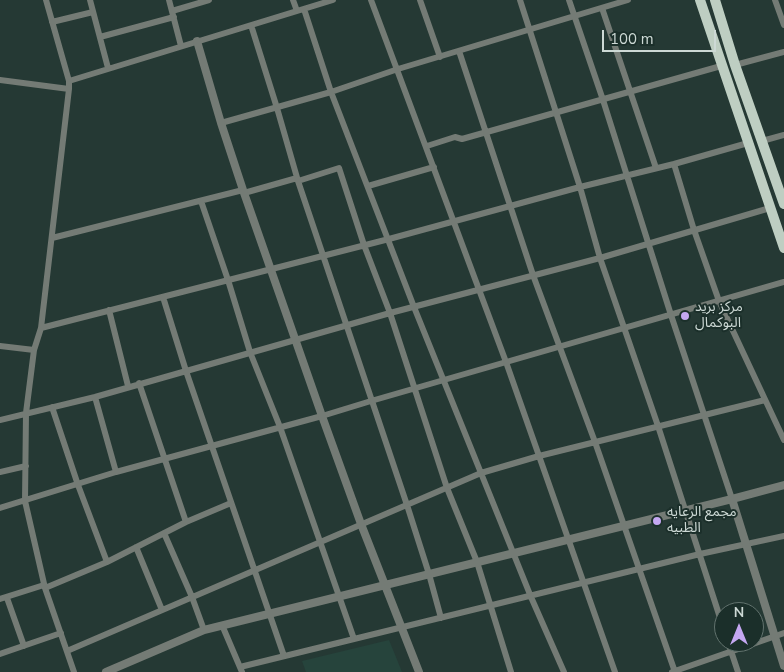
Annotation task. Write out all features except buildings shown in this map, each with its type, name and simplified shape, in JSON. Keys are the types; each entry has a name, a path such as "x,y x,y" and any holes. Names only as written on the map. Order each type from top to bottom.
{"highway":[{"path":"700,0 784,248"},
{"path":"715,0 735,65 784,204"}],"street":[{"path":"46,0 69,81 69,89 41,328 34,350 26,413 25,501 45,587 74,672"},
{"path":"90,0 108,68"},
{"path":"169,0 181,46"},
{"path":"100,37 173,14 209,0"},
{"path":"293,0 297,11"},
{"path":"69,81 333,0"},
{"path":"372,0 506,362 615,672"},
{"path":"420,0 440,57"},
{"path":"520,0 580,187 600,258 658,426 715,602"},
{"path":"569,0 604,100 648,243 747,544 784,666"},
{"path":"221,123 331,92 398,69 628,0"},
{"path":"775,0 784,25"},
{"path":"602,8 656,168"},
{"path":"304,9 331,92 414,307 531,596 564,672"},
{"path":"52,22 93,12"},
{"path":"251,25 298,180 407,505 441,618"},
{"path":"197,41 221,123 322,416 361,524 419,672"},
{"path":"459,51 533,275 595,442 674,672 728,652"},
{"path":"735,65 784,52"},
{"path":"427,146 455,137 462,138 604,100 721,66"},
{"path":"0,80 69,89"},
{"path":"762,141 784,135"},
{"path":"41,328 389,239 510,205 674,164 748,143"},
{"path":"674,164 694,230 719,301 784,440"},
{"path":"368,186 434,167"},
{"path":"52,238 201,201 298,180 339,168 390,314 447,488 477,562 511,672"},
{"path":"201,201 250,352 280,427 354,639"},
{"path":"0,420 95,397 250,352 600,258 770,208"},
{"path":"0,508 116,472 322,416 371,400 784,282"},
{"path":"163,297 186,371 284,656"},
{"path":"109,310 128,386"},
{"path":"0,346 34,350"},
{"path":"139,384 186,522"},
{"path":"95,397 116,472"},
{"path":"67,651 481,473 539,456 765,400"},
{"path":"52,407 78,485 107,562"},
{"path":"0,472 26,466"},
{"path":"106,672 204,630 222,625 784,485"},
{"path":"24,646 3,598 45,587 107,562 164,532 231,504"},
{"path":"164,532 204,630"},
{"path":"222,625 241,670 284,656 700,554 784,536"},
{"path":"136,547 162,610"},
{"path":"0,654 61,633"},
{"path":"764,640 784,633"},
{"path":"731,652 738,672"}],"shaded area":[{"path":"389,640 402,672 306,672 302,661"}],"place":[{"name":"مركز بريد البوكمال","path":"685,316"},
{"name":"مجمع الرعايه الطبيه","path":"657,521"}]}
